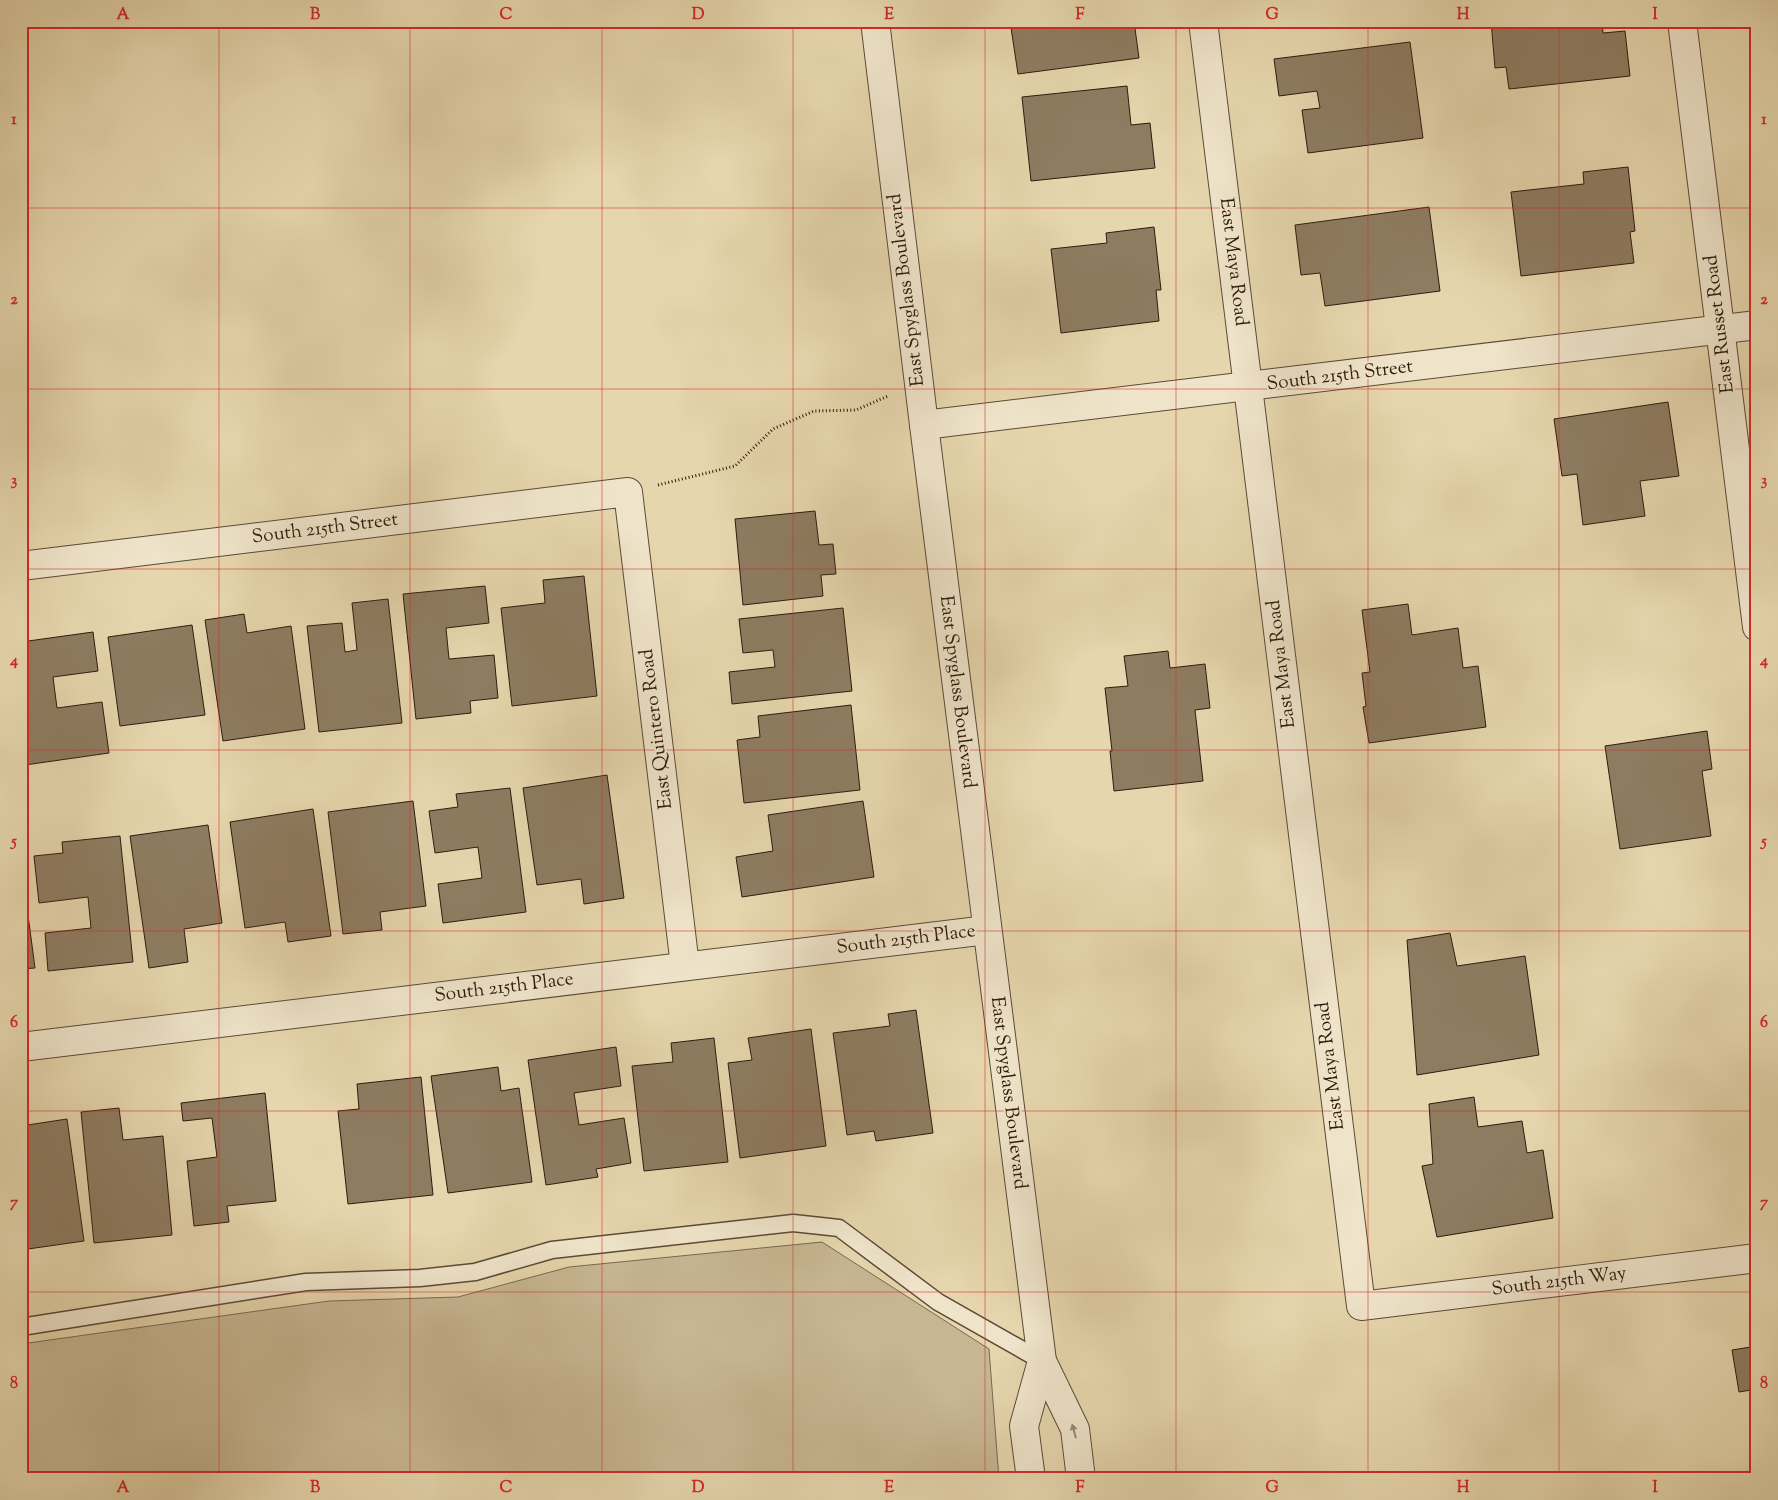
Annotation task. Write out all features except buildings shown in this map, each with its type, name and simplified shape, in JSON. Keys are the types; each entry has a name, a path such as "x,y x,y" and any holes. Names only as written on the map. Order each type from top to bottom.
{"street":[{"name":"East Spyglass Boulevard","path":"875,21 1042,1361 1075,1429 1081,1479"},
{"name":"East Maya Road","path":"1203,21 1360,1306"},
{"name":"East Russet Road","path":"1682,21 1757,628"},
{"name":"South 215th Street","path":"924,424 1757,325"},
{"name":"South 215th Street","path":"21,566 628,492"},
{"name":"East Quintero Road","path":"628,492 685,966"},
{"name":"South 215th Place","path":"21,1047 987,930"},
{"name":"South 215th Way","path":"1360,1306 1757,1258"},
{"name":"East Spyglass Boulevard","path":"1031,1479 1024,1426 1042,1361"}],"lane":[{"path":"21,1327 306,1282 420,1278 475,1272 552,1250 793,1224 839,1228 938,1302 1042,1361"}],"path":[{"path":"628,492 735,466 773,429 814,411 856,410 919,383"}],"shaded area":[{"path":"822,1242 989,1349 999,1479 21,1479 21,1344 329,1301 458,1297 569,1267"}]}
